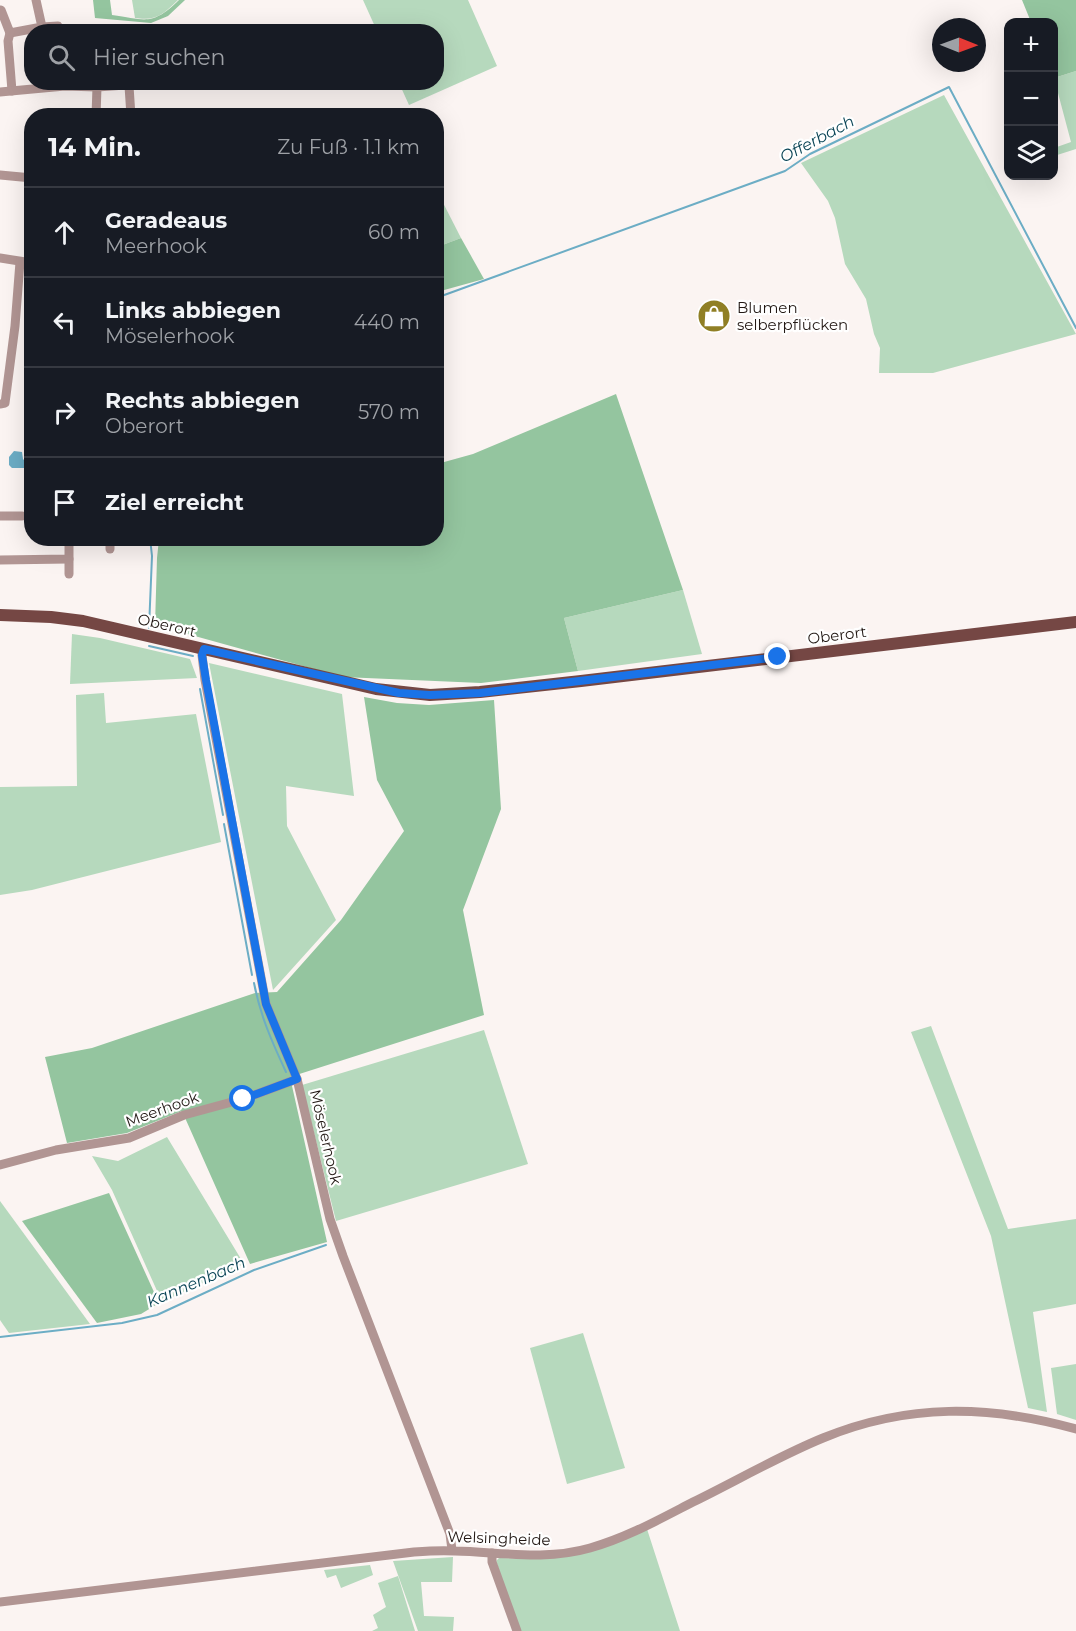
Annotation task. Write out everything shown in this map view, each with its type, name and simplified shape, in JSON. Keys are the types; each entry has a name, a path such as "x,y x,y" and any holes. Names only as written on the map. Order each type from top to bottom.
{"main road":[{"name":"Oberort","path":"0,615 83,621 376,690 430,695 454,695 1076,622"}],"street":[{"path":"36,0 41,24"},
{"path":"2,10 10,33 8,41 12,91"},
{"path":"10,33 24,30"},
{"path":"0,92 24,90"},
{"path":"96,108 97,90"},
{"path":"129,90 130,108"},
{"path":"0,175 24,177"},
{"path":"0,258 24,262"},
{"path":"2,404 15,327 20,262"},
{"path":"0,516 22,516"},
{"path":"69,546 69,574"},
{"path":"0,560 69,559"},
{"name":"Möselerhook","path":"204,649 202,655 206,680 266,1004 297,1079 330,1218 450,1534 452,1550"},
{"name":"Meerhook","path":"0,1165 56,1150 129,1138 184,1115 243,1099 297,1079"},
{"name":"Welsingheide","path":"0,1602 389,1554 452,1550 556,1555 590,1548 640,1528 825,1437 888,1418 952,1410 989,1411 1029,1417 1076,1429"},
{"path":"492,1553 492,1562 517,1631"}],"green space":[{"path":"93,0 110,0 112,15 149,19 162,14 179,0 185,0 168,16 151,23 95,18"},
{"path":"132,0 178,0 159,16 143,19 135,18"},
{"path":"363,0 468,0 497,66 444,89 444,24 374,24"},
{"path":"1022,0 1076,0 1076,71 1058,77 1058,18 1029,18"},
{"path":"1076,71 1076,149 1058,155 1058,147 1071,142 1058,93 1058,77"},
{"path":"402,90 443,90 409,105"},
{"path":"944,95 1076,334 933,373 879,373 880,348 874,334 866,299 845,264 835,218 828,201 801,163"},
{"path":"444,205 461,238 444,244"},
{"path":"461,238 484,279 444,290 444,244"},
{"path":"616,394 683,590 564,618 578,671 481,683 343,677 155,625 158,546 444,546 444,462 473,454"},
{"path":"683,590 702,654 578,671 564,618"},
{"path":"72,634 100,638 190,659 197,678 70,684"},
{"path":"209,663 342,694 354,796 286,786 287,826 336,920 273,990"},
{"path":"104,693 106,723 196,714 221,842 32,890 0,895 0,787 77,786 76,695"},
{"path":"364,697 397,703 429,705 494,700 501,809 463,910 484,1015 290,1077 327,1242 250,1264 182,1111 127,1133 67,1143 45,1057 92,1048 255,993 277,992 341,920 404,831 377,780"},
{"path":"931,1026 1008,1229 1076,1219 1076,1304 1033,1312 1047,1412 1028,1408 991,1236 911,1032"},
{"path":"484,1030 528,1164 336,1221 302,1085"},
{"path":"167,1137 244,1264 162,1302 112,1190 92,1156 118,1161"},
{"path":"109,1193 159,1303 141,1314 97,1323 22,1221"},
{"path":"0,1201 90,1324 9,1333 0,1320"},
{"path":"583,1333 625,1468 567,1484 530,1348"},
{"path":"1076,1364 1076,1420 1057,1414 1051,1368"},
{"path":"647,1529 680,1631 520,1631 496,1561 499,1558 545,1559"},
{"path":"453,1557 452,1582 421,1582 424,1616 454,1617 453,1631 418,1631 393,1561"},
{"path":"370,1565 373,1575 341,1588 336,1575 327,1578 324,1570"},
{"path":"398,1576 415,1631 372,1631 378,1628 373,1615 386,1607 378,1583"}],"water":[{"path":"14,451 22,452 24,468 12,468 9,465 9,457"}],"waterway":[{"name":"Offerbach","path":"444,295 785,171 810,154 949,87 1076,328"},
{"path":"149,628 151,546"},
{"path":"149,646 193,656"},
{"path":"200,689 223,815"},
{"path":"224,824 252,975"},
{"path":"254,983 267,1028 286,1072"},
{"name":"Kannenbach","path":"0,1337 122,1323 157,1315 254,1270 326,1245"}],"place":[{"name":"Blumen selberpflücken","path":"714,316"}],"route":[{"path":"243,1099 297,1079 266,1004 206,680 202,655 204,649 376,690 430,695 480,693 778,657"}]}
